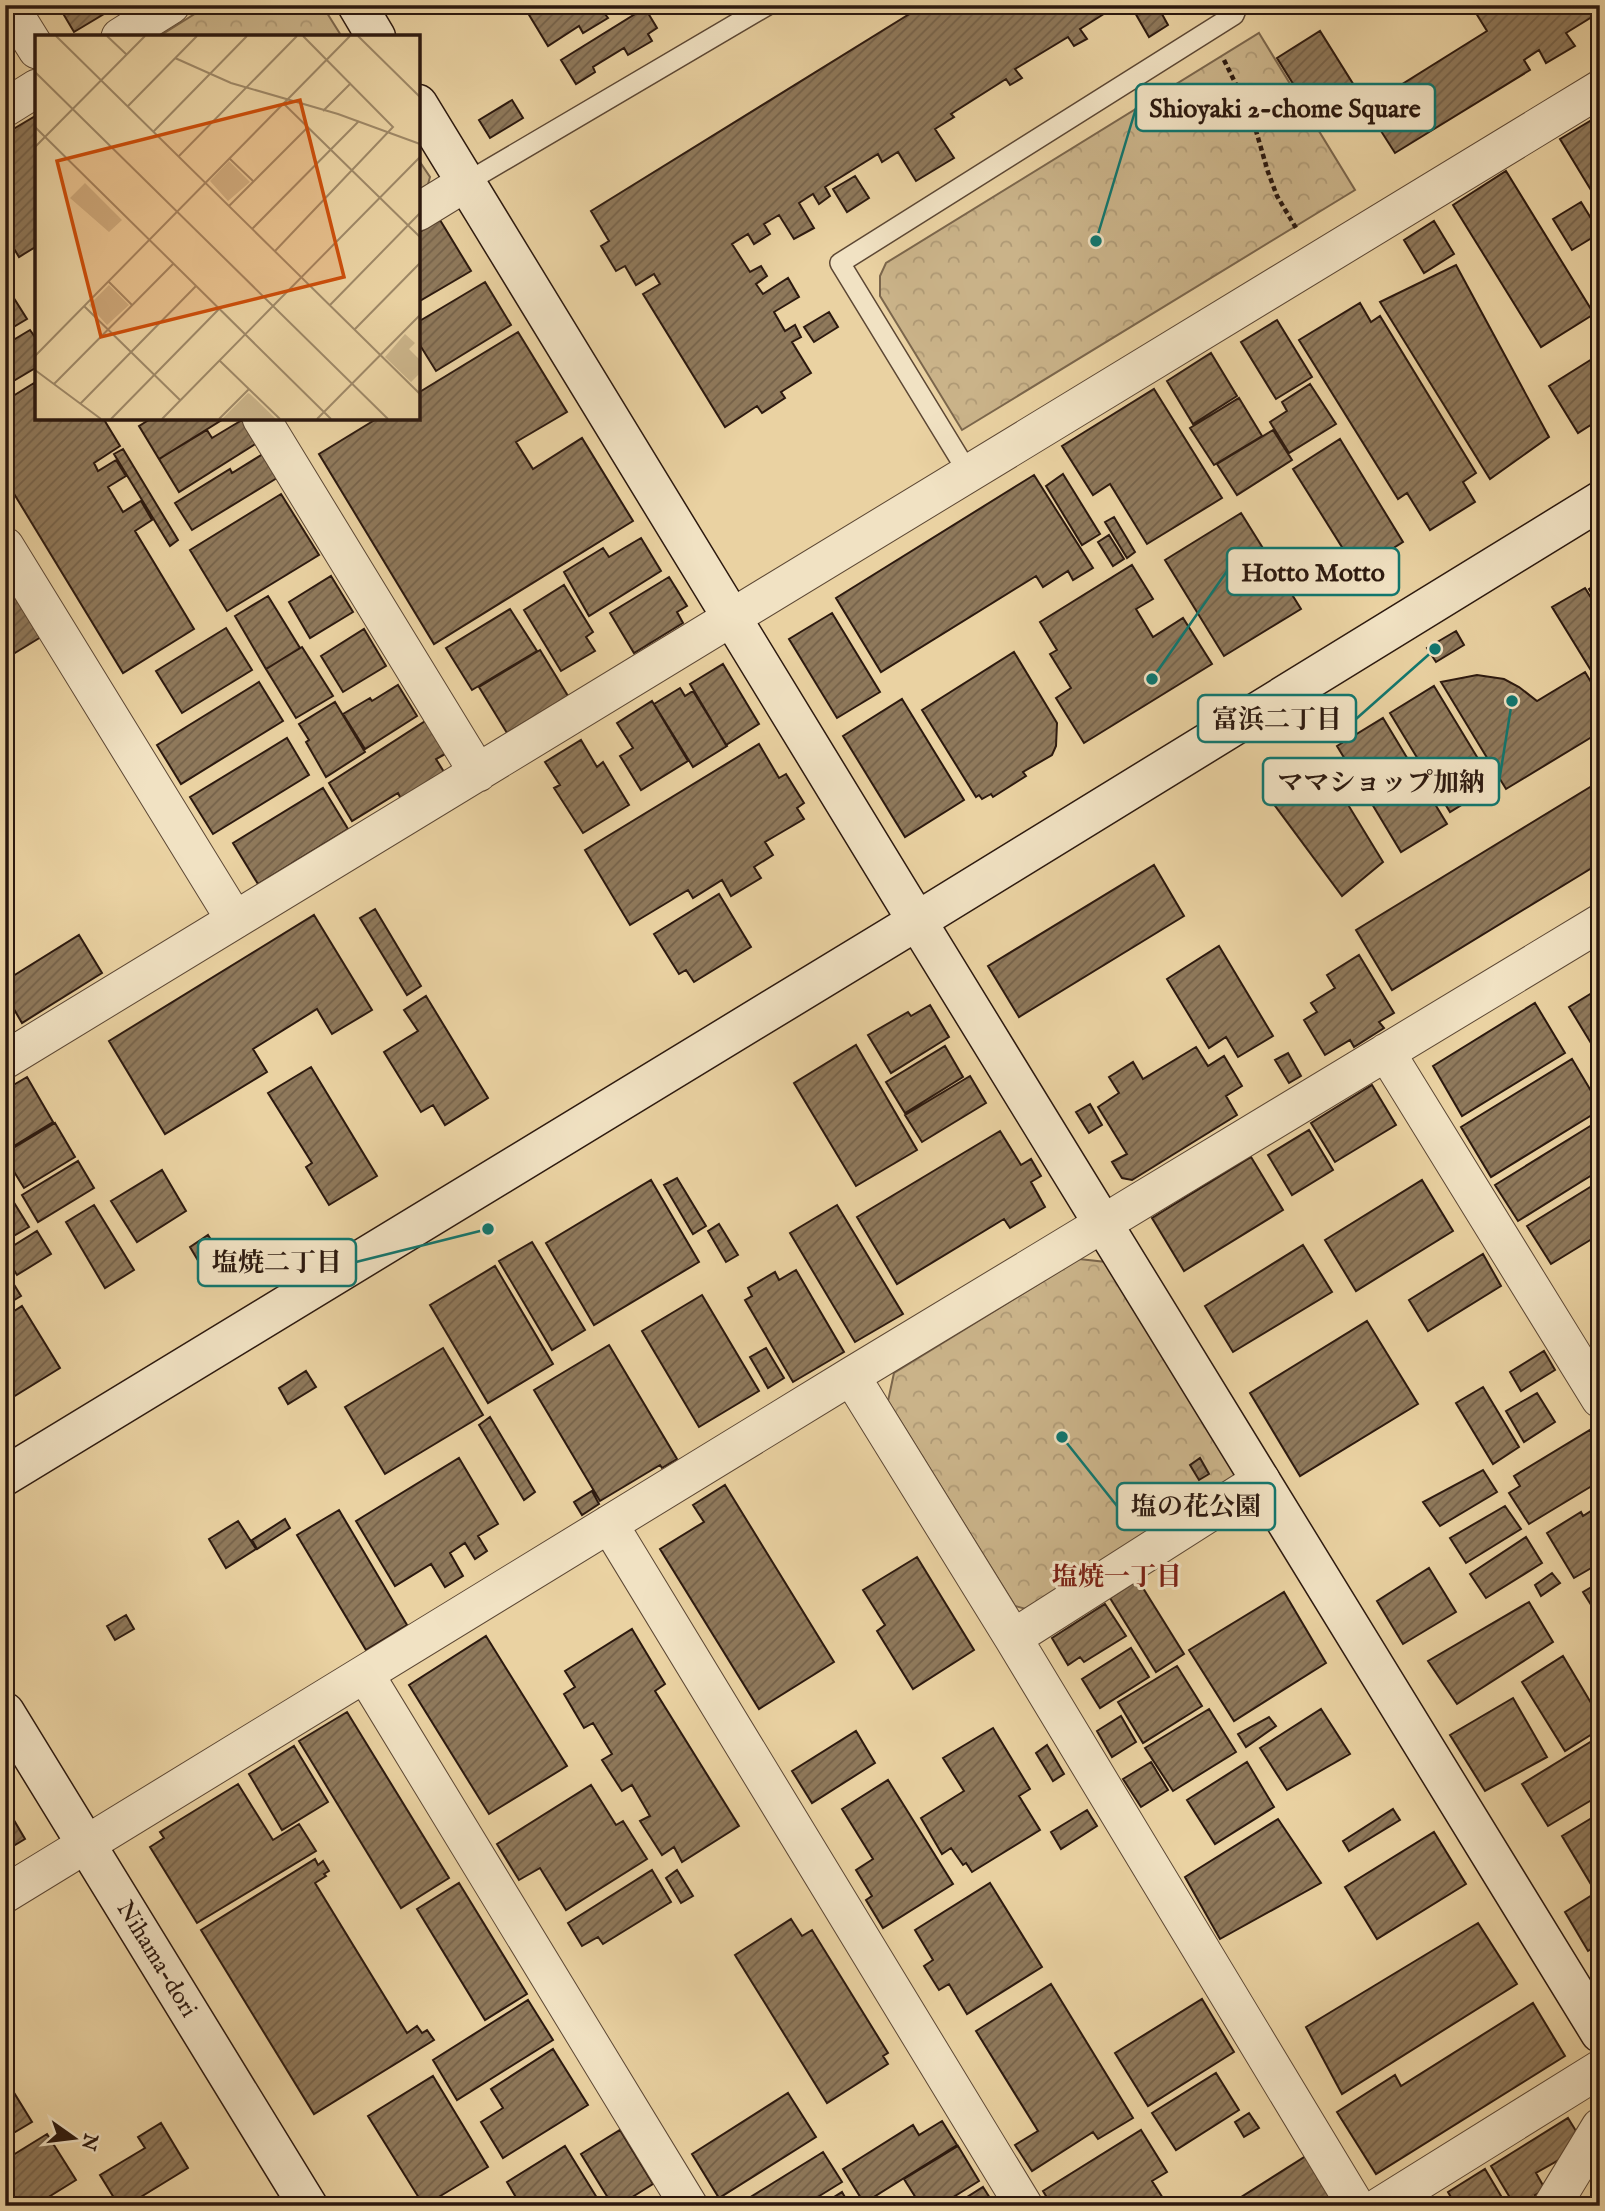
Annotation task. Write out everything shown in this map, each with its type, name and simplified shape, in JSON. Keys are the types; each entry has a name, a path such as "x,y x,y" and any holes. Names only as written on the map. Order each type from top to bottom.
{"street":[{"path":"9,5 35,47"},
{"path":"123,35 171,5"},
{"path":"357,5 375,35"},
{"path":"5,107 35,89"},
{"path":"5,1060 1600,89"},
{"path":"420,107 1600,2033"},
{"path":"420,211 467,182"},
{"path":"262,420 478,773"},
{"path":"5,1476 917,921 1600,501"},
{"path":"5,546 235,920"},
{"path":"5,1894 1102,1223 1600,923"},
{"path":"1386,1052 1600,1399"},
{"path":"851,1376 1013,1637 1356,2206"},
{"path":"1013,1637 1261,1480"},
{"path":"609,1524 1024,2206"},
{"path":"365,1674 689,2206"},
{"name":"Nihama-dori","path":"5,1712 308,2206"},
{"path":"1380,2206 1600,2069"},
{"path":"1552,2206 1600,2127"}],"lane":[{"path":"467,182 768,5"},
{"path":"969,474 840,263 1234,15 1238,5"}],"path":[{"path":"1222,56 1252,117 1277,196 1295,227"}],"green space":[{"path":"209,5 322,5 341,35 161,35"},
{"path":"1259,33 1355,190 962,430 880,296 880,276 886,263"},
{"path":"420,162 430,177 425,195 420,198"},
{"path":"1079,1259 1106,1262 1235,1473 1224,1493 1033,1611 1015,1606 888,1401 894,1373"}],"building":[{"path":"58,5 119,5 74,32"},
{"path":"523,5 618,5 605,14 608,18 583,33 579,26 548,46"},
{"path":"924,5 1118,5 1080,29 1087,39 1074,46 1068,37 1015,69 1022,78 1010,85 1006,79 951,114 954,117 935,129 954,158 916,181 898,152 882,162 878,154 825,187 830,196 819,204 813,194 799,203 814,228 794,239 779,215 764,224 770,234 754,244 748,234 732,244 750,272 761,266 767,276 756,284 763,294 788,278 799,297 774,312 785,331 795,325 801,337 792,342 811,373 781,392 785,398 762,413 757,406 725,427 643,294 660,284 654,274 636,285 625,266 616,271 601,246 609,241 591,211"},
{"path":"1143,5 1157,5 1168,25 1149,37 1134,11"},
{"path":"1471,5 1600,5 1600,12 1566,33 1575,46 1546,63 1539,50 1524,60 1530,70 1395,153 1374,120 1359,129 1347,110 1320,127 1277,58 1320,31 1367,106 1487,31"},
{"path":"645,8 657,28 648,34 652,41 628,55 624,48 593,67 595,72 576,84 561,60"},
{"path":"512,100 523,118 490,138 479,120"},
{"path":"1600,115 1600,205 1560,139"},
{"path":"35,116 35,247 19,257 5,234 5,134"},
{"path":"1506,171 1594,314 1541,347 1453,205"},
{"path":"855,176 869,198 847,212 833,189"},
{"path":"1581,202 1600,233 1572,250 1553,219"},
{"path":"440,220 471,271 420,301 420,232"},
{"path":"1434,221 1454,254 1424,273 1404,240"},
{"path":"1456,265 1549,437 1490,479 1380,302"},
{"path":"485,282 511,325 436,371 420,345 420,321"},
{"path":"5,284 27,319 5,332"},
{"path":"1360,303 1371,322 1380,316 1476,473 1463,482 1475,502 1430,530 1407,493 1398,499 1299,340"},
{"path":"829,312 838,327 814,342 804,327"},
{"path":"1277,320 1312,377 1276,399 1241,342"},
{"path":"30,330 35,337 35,368 5,386 5,345"},
{"path":"518,332 567,412 516,442 533,469 582,438 633,521 434,644 319,454 375,420 420,420 420,392"},
{"path":"1211,353 1237,396 1193,424 1167,381"},
{"path":"1600,354 1600,419 1578,433 1549,386"},
{"path":"34,383 35,420 104,420 120,446 94,463 98,471 116,460 126,476 108,487 123,512 141,501 152,520 135,531 194,629 123,673 5,479 5,401"},
{"path":"1310,384 1336,424 1289,453 1270,422 1287,411 1282,402"},
{"path":"1154,389 1222,498 1147,544 1110,484 1093,495 1062,446"},
{"path":"1239,398 1262,436 1214,465 1190,428"},
{"path":"149,420 222,420 159,459 139,426"},
{"path":"242,420 257,443 179,492 159,459 207,430 212,438"},
{"path":"1273,430 1292,460 1237,495 1217,464"},
{"path":"1340,439 1403,542 1357,571 1293,469"},
{"path":"123,449 178,540 170,546 114,454"},
{"path":"263,454 277,478 192,530 175,503 230,469 232,473"},
{"path":"1063,474 1100,534 1082,545 1046,486"},
{"path":"1034,475 1093,568 1073,580 1068,571 1043,587 1036,576 881,672 836,598"},
{"path":"281,494 319,555 227,611 190,550"},
{"path":"1241,513 1301,609 1224,656 1165,560"},
{"path":"1114,517 1135,552 1127,558 1105,522"},
{"path":"1109,535 1124,559 1113,566 1098,542"},
{"path":"641,538 661,571 589,616 564,572 603,548 609,557"},
{"path":"1132,565 1153,599 1136,609 1153,637 1183,618 1212,664 1084,743 1056,698 1071,688 1050,654 1057,650 1040,622"},
{"path":"331,576 353,612 310,638 289,602"},
{"path":"669,577 687,606 677,612 683,623 634,653 610,613"},
{"path":"1600,582 1600,607 1589,589"},
{"path":"8,583 41,637 5,659 5,584"},
{"path":"564,585 593,632 586,637 595,651 561,671 524,610"},
{"path":"1585,588 1600,612 1600,685 1552,607"},
{"path":"268,596 300,648 266,669 235,616"},
{"path":"510,609 537,651 472,690 446,648"},
{"path":"832,613 880,692 837,718 789,639"},
{"path":"226,628 252,670 182,713 156,671"},
{"path":"364,629 386,666 343,692 321,656"},
{"path":"1456,631 1464,645 1436,662 1427,648"},
{"path":"302,647 333,696 296,718 266,669"},
{"path":"540,650 568,696 507,733 479,687"},
{"path":"1014,652 1057,723 1056,746 1052,755 1023,772 1026,776 993,797 991,794 982,799 979,795 976,797 922,710"},
{"path":"723,664 759,724 726,745 690,684"},
{"path":"1585,672 1600,697 1600,732 1506,789 1441,682 1477,675 1504,679 1537,701"},
{"path":"259,682 283,721 181,784 157,745"},
{"path":"398,685 417,716 365,749 343,714"},
{"path":"1434,686 1494,785 1450,812 1390,713"},
{"path":"680,688 685,696 693,691 727,746 693,767 654,704"},
{"path":"902,699 964,800 905,837 843,736"},
{"path":"652,701 688,761 641,790 620,756 633,748 617,723"},
{"path":"335,702 365,752 326,777 299,724"},
{"path":"1383,718 1447,824 1401,852 1337,746"},
{"path":"427,720 447,753 436,759 444,772 401,799 398,793 352,821 329,783"},
{"path":"287,738 309,775 213,834 190,797"},
{"path":"581,740 597,767 603,762 629,805 583,833 554,788 560,785 545,762"},
{"path":"759,744 779,778 786,774 804,803 797,808 804,819 765,842 773,855 754,867 761,878 731,896 722,880 693,898 688,890 630,925 585,850"},
{"path":"1325,767 1383,862 1342,896 1267,795"},
{"path":"1600,781 1600,863 1392,990 1356,930"},
{"path":"323,788 348,829 258,884 233,843"},
{"path":"1154,865 1184,916 1019,1017 988,966"},
{"path":"719,894 751,947 694,982 686,970 679,974 654,934"},
{"path":"375,909 421,986 407,995 360,918"},
{"path":"314,915 372,1010 332,1034 317,1009 253,1049 267,1072 165,1134 109,1041"},
{"path":"79,935 102,973 22,1023 8,999 13,996 5,981"},
{"path":"1219,946 1273,1036 1238,1057 1226,1037 1209,1048 1167,979"},
{"path":"1359,955 1394,1013 1379,1022 1384,1028 1354,1047 1350,1040 1325,1055 1304,1020 1317,1012 1311,1003 1335,988 1327,975"},
{"path":"1600,988 1600,1058 1569,1007"},
{"path":"426,996 488,1098 445,1125 433,1105 421,1112 384,1052 418,1031 404,1010"},
{"path":"1535,1003 1565,1053 1462,1116 1433,1066"},
{"path":"930,1005 949,1037 891,1073 868,1035 908,1012 911,1016"},
{"path":"856,1045 917,1150 856,1186 794,1083"},
{"path":"945,1046 963,1077 905,1113 886,1082"},
{"path":"1196,1047 1208,1066 1224,1056 1242,1086 1226,1096 1237,1115 1132,1180 1122,1178 1112,1162 1127,1154 1098,1107 1119,1093 1109,1077 1133,1062 1143,1079"},
{"path":"1288,1053 1301,1076 1289,1083 1275,1060"},
{"path":"1572,1059 1600,1110 1491,1177 1461,1127"},
{"path":"311,1067 377,1176 329,1205 306,1167 312,1163 268,1093"},
{"path":"970,1076 986,1103 922,1142 905,1115"},
{"path":"27,1077 53,1122 9,1149 5,1143 5,1090"},
{"path":"1372,1085 1396,1125 1335,1162 1311,1123"},
{"path":"1090,1104 1102,1125 1089,1133 1076,1112"},
{"path":"1600,1120 1600,1170 1518,1221 1495,1185"},
{"path":"55,1123 75,1157 24,1188 5,1153"},
{"path":"1309,1130 1333,1170 1292,1195 1268,1155"},
{"path":"1000,1131 1021,1165 1031,1159 1041,1176 1031,1182 1045,1207 1010,1228 1004,1219 897,1284 857,1217"},
{"path":"1251,1157 1283,1210 1184,1271 1152,1218"},
{"path":"78,1161 94,1188 38,1222 22,1195"},
{"path":"162,1170 186,1211 137,1242 111,1201"},
{"path":"677,1178 706,1226 693,1234 664,1185"},
{"path":"651,1180 699,1262 594,1325 546,1243"},
{"path":"1422,1180 1453,1231 1356,1291 1325,1240"},
{"path":"1600,1181 1600,1234 1551,1264 1527,1226"},
{"path":"5,1188 29,1227 5,1241"},
{"path":"94,1205 134,1270 105,1288 66,1222"},
{"path":"837,1205 903,1314 855,1342 790,1233"},
{"path":"719,1224 738,1255 726,1262 708,1231"},
{"path":"37,1231 51,1254 17,1275 5,1256 5,1251"},
{"path":"208,1235 225,1262 206,1274 190,1247"},
{"path":"532,1242 585,1330 552,1350 499,1261"},
{"path":"1303,1245 1332,1292 1233,1352 1205,1306"},
{"path":"1483,1254 1501,1286 1428,1331 1409,1300"},
{"path":"495,1266 553,1364 488,1403 430,1305"},
{"path":"5,1270 21,1296 11,1302 5,1292"},
{"path":"796,1270 844,1352 793,1382 745,1300 752,1296 748,1288 775,1272 779,1280"},
{"path":"702,1295 759,1391 699,1427 642,1331"},
{"path":"22,1306 60,1368 5,1402 5,1317"},
{"path":"1367,1321 1418,1404 1300,1476 1250,1393"},
{"path":"609,1345 677,1459 662,1468 660,1465 600,1501 534,1390"},
{"path":"443,1348 483,1415 385,1474 345,1407"},
{"path":"766,1348 784,1378 768,1388 750,1357"},
{"path":"1544,1351 1555,1370 1521,1391 1510,1372"},
{"path":"306,1371 316,1387 288,1404 279,1388"},
{"path":"1483,1387 1519,1447 1493,1464 1456,1403"},
{"path":"1537,1393 1555,1422 1524,1442 1506,1411"},
{"path":"490,1417 535,1492 524,1500 479,1425"},
{"path":"1590,1430 1600,1447 1600,1481 1529,1524 1509,1493 1520,1486 1514,1476"},
{"path":"459,1458 498,1524 478,1536 487,1551 475,1559 465,1543 450,1553 463,1576 445,1587 431,1564 395,1586 356,1521"},
{"path":"1200,1458 1209,1474 1199,1480 1190,1465"},
{"path":"1483,1470 1497,1492 1440,1526 1423,1502"},
{"path":"725,1485 834,1662 759,1709 660,1549 704,1522 693,1505"},
{"path":"592,1491 599,1504 582,1515 574,1502"},
{"path":"1600,1505 1600,1563 1574,1578 1547,1533 1581,1512 1583,1516"},
{"path":"1505,1506 1521,1529 1466,1563 1450,1538"},
{"path":"339,1510 407,1625 366,1650 297,1535"},
{"path":"285,1519 290,1528 257,1549 252,1540"},
{"path":"238,1521 256,1549 226,1568 209,1539"},
{"path":"1526,1537 1542,1563 1486,1598 1470,1574"},
{"path":"917,1557 974,1650 913,1689 877,1631 885,1625 863,1590"},
{"path":"1429,1568 1456,1612 1403,1644 1377,1601"},
{"path":"1552,1573 1560,1583 1541,1596 1535,1585"},
{"path":"1138,1580 1184,1654 1156,1672 1110,1598"},
{"path":"1600,1582 1600,1619 1583,1592"},
{"path":"1284,1592 1326,1663 1234,1721 1189,1650"},
{"path":"1529,1602 1553,1642 1457,1704 1428,1661"},
{"path":"1105,1604 1126,1636 1084,1662 1080,1657 1068,1665 1052,1638"},
{"path":"126,1615 134,1629 115,1640 107,1626"},
{"path":"632,1629 665,1684 655,1691 739,1826 682,1862 674,1847 662,1855 640,1821 650,1816 632,1785 622,1791 602,1760 612,1754 593,1723 584,1728 564,1694 575,1687 565,1671"},
{"path":"486,1636 567,1766 489,1814 409,1685"},
{"path":"1131,1648 1149,1677 1100,1708 1082,1679"},
{"path":"1563,1656 1600,1718 1600,1729 1565,1751 1522,1682"},
{"path":"1177,1666 1202,1706 1143,1743 1118,1702"},
{"path":"1513,1698 1547,1757 1485,1791 1450,1735"},
{"path":"1209,1709 1236,1752 1173,1791 1145,1748"},
{"path":"1321,1709 1350,1754 1287,1790 1260,1748"},
{"path":"347,1712 449,1878 401,1908 299,1741"},
{"path":"1121,1716 1136,1742 1112,1757 1097,1731"},
{"path":"1269,1717 1276,1726 1246,1747 1238,1734"},
{"path":"993,1728 1030,1789 1019,1796 1040,1830 972,1872 966,1863 963,1865 951,1848 942,1854 921,1818 964,1791 943,1758"},
{"path":"856,1731 875,1763 812,1803 792,1771"},
{"path":"1600,1736 1600,1795 1548,1826 1522,1784"},
{"path":"1047,1745 1064,1774 1053,1781 1036,1753"},
{"path":"294,1746 328,1802 282,1830 249,1774"},
{"path":"1151,1762 1168,1790 1141,1807 1123,1779"},
{"path":"1247,1762 1274,1807 1215,1844 1187,1800"},
{"path":"888,1780 953,1884 883,1928 866,1900 872,1896 856,1870 873,1859 842,1809"},
{"path":"238,1784 273,1840 299,1824 316,1851 197,1923 150,1847 164,1838 160,1832"},
{"path":"591,1785 616,1825 623,1821 647,1859 566,1910 540,1868 519,1880 497,1844"},
{"path":"5,1805 25,1839 5,1851"},
{"path":"1393,1809 1400,1820 1349,1851 1343,1841"},
{"path":"1087,1810 1097,1826 1061,1849 1051,1832"},
{"path":"1600,1813 1600,1881 1592,1886 1562,1836"},
{"path":"1278,1819 1321,1883 1220,1939 1185,1877"},
{"path":"1434,1832 1466,1884 1377,1939 1345,1887"},
{"path":"315,1859 318,1865 323,1861 329,1871 315,1883 407,2033 417,2026 422,2033 427,2030 434,2040 314,2114 201,1930"},
{"path":"652,1870 671,1902 603,1944 598,1937 582,1946 568,1923"},
{"path":"677,1870 693,1896 681,1903 666,1878"},
{"path":"459,1883 527,1994 485,2020 417,1909"},
{"path":"990,1883 1042,1967 967,2014 949,1984 939,1990 924,1966 933,1960 915,1930"},
{"path":"1600,1890 1600,1944 1588,1951 1565,1912"},
{"path":"791,1919 802,1936 812,1930 888,2053 883,2056 888,2064 827,2103 735,1955"},
{"path":"1478,1923 1517,1984 1342,2094 1306,2027"},
{"path":"1051,1984 1133,2118 1098,2139 1093,2132 1032,2171 1015,2145 1038,2131 976,2031"},
{"path":"1202,1999 1234,2052 1148,2106 1115,2053"},
{"path":"528,2000 553,2040 457,2100 433,2060"},
{"path":"1533,2003 1565,2056 1376,2174 1337,2112 1395,2075 1401,2086"},
{"path":"553,2049 588,2105 503,2158 481,2122 503,2108 491,2089"},
{"path":"1216,2073 1239,2110 1176,2150 1152,2113"},
{"path":"433,2076 488,2167 424,2206 368,2116"},
{"path":"5,2078 32,2122 5,2138"},
{"path":"788,2093 816,2137 719,2198 692,2154"},
{"path":"1249,2113 1259,2128 1244,2137 1235,2122"},
{"path":"1568,2118 1576,2131 1564,2157 1536,2173 1545,2189 1535,2195 1541,2205 1515,2206 1491,2166"},
{"path":"942,2121 957,2145 864,2203 843,2169 913,2125 919,2135"},
{"path":"161,2123 188,2168 126,2206 119,2206 100,2175 145,2148 138,2137"},
{"path":"620,2130 653,2184 618,2206 613,2206 581,2154"},
{"path":"1141,2130 1167,2172 1152,2181 1168,2206 1052,2206 1043,2191"},
{"path":"47,2134 76,2180 34,2206 5,2206 5,2160"},
{"path":"565,2146 602,2206 521,2206 507,2182"},
{"path":"958,2146 979,2181 939,2206 921,2206 904,2179"},
{"path":"823,2152 842,2182 803,2206 736,2206"},
{"path":"1306,2156 1331,2198 1319,2206 1227,2206"},
{"path":"1485,2169 1507,2206 1456,2206 1448,2192"},
{"path":"983,2187 995,2206 953,2206"},
{"path":"842,2192 850,2206 820,2206"}],"place":[{"name":"Shioyaki 2-chome Square","path":"1096,241"},
{"name":"富浜二丁目","path":"1435,649"},
{"name":"Hotto Motto","path":"1152,679"},
{"name":"ママショップ加納","path":"1512,701"},
{"name":"塩焼二丁目","path":"488,1229"},
{"name":"塩の花公園","path":"1062,1437"}],"district":[{"name":"塩焼一丁目","path":"1117,1577"}]}
